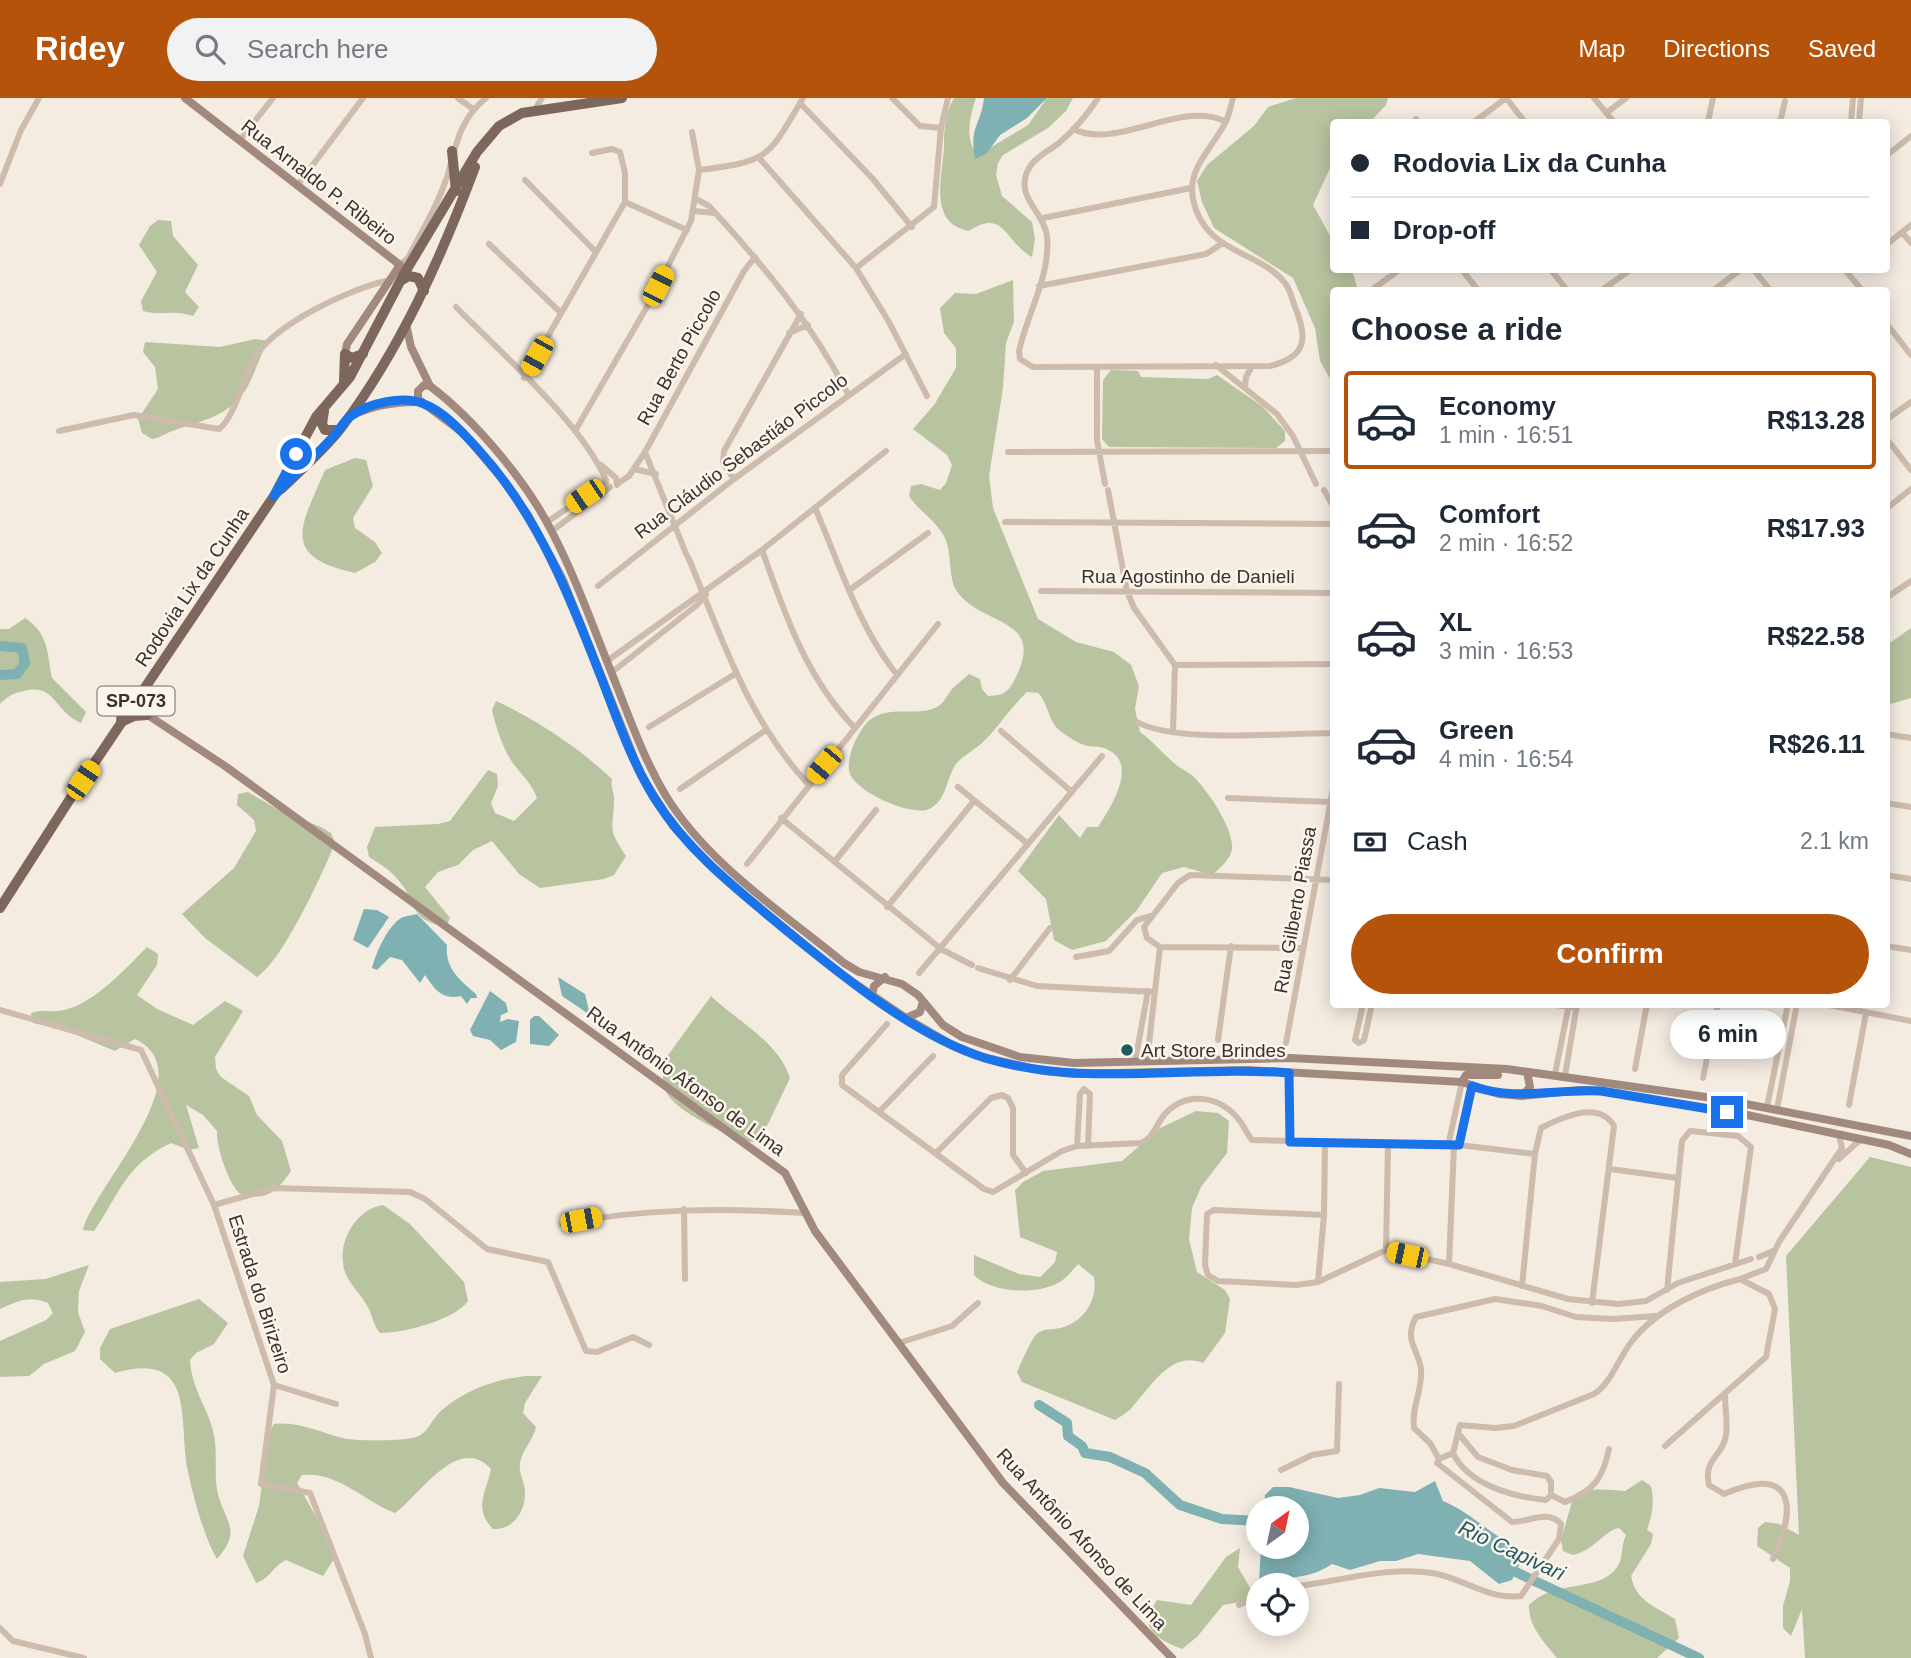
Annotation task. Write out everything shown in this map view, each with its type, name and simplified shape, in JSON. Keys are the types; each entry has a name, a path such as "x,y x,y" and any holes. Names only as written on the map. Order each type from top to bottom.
{"main road":[{"name":"Rodovia Lix da Cunha","path":"131,704 138,692 143,691 274,496 304,438 365,352 402,280 486,141 499,126 535,109 622,98"},
{"name":"Rua Arnaldo P. Ribeiro","path":"187,99 400,265"},
{"name":"Rodovia Lix da Cunha","path":"274,496 339,430 424,292 486,141"},
{"path":"452,151 456,191"},
{"path":"343,385 347,371 347,344 386,281 400,265"},
{"path":"402,280 409,276 418,278 424,292"},
{"path":"406,321 411,346 430,386 491,447 552,531 649,765 682,819 726,865 842,961 859,972 885,977 902,984 923,1001 943,1025 962,1037 1020,1057 1073,1063 1290,1058 1555,1074 1767,1107 1911,1136"},
{"path":"345,354 352,358 365,352"},
{"path":"430,386 424,385 418,391 418,398 463,433 503,480 528,515 563,580 641,775 674,826 713,868 872,996 952,1045 982,1057 1044,1071 1073,1074 1247,1070 1462,1082 1499,1094 1522,1096 1581,1090 1601,1091 1747,1115 1889,1145 1911,1154"},
{"path":"349,416 376,405 398,401 422,402"},
{"path":"327,404 321,424 325,430 339,430"},
{"path":"131,704 121,714 121,722 134,716 147,715 143,691"},
{"name":"Rua Antônio Afonso de Lima","path":"131,704 269,798 785,1173 815,1231 1003,1483 1172,1658"},
{"name":"SP-073","path":"0,908 121,722"},
{"path":"872,996 874,986 885,977"},
{"path":"906,1018 920,1012 923,1001"},
{"path":"1462,1082 1466,1075 1498,1075 1507,1069"},
{"path":"1522,1096 1530,1087 1527,1072"},
{"path":"1498,1075 1495,1086 1499,1094"}],"street":[{"path":"0,184 21,130 39,98"},
{"path":"240,140 273,98"},
{"path":"297,186 363,98"},
{"path":"458,98 472,109"},
{"path":"400,265 408,258 432,210 447,174 452,151 472,109 485,98"},
{"path":"535,109 542,98"},
{"path":"892,98 920,126 940,128"},
{"path":"856,268 929,213 937,201 940,128 948,98"},
{"path":"1098,98 1073,130 1033,162 1026,174 1025,193 1042,218 1047,248 1039,286 1020,344 1020,359 1033,367 1270,366 1290,359 1301,345 1304,329 1286,284 1223,243 1199,217 1191,188 1195,169 1226,122 1233,98"},
{"path":"1478,119 1506,98 1523,119"},
{"path":"1594,98 1611,119"},
{"path":"1606,113 1626,98"},
{"path":"1709,119 1713,98"},
{"path":"1851,119 1853,98"},
{"path":"1859,119 1861,98"},
{"path":"699,170 749,164 761,159 802,101 873,179 912,227"},
{"path":"1781,119 1785,101"},
{"path":"1073,130 1099,134 1200,115 1226,122"},
{"path":"575,431 643,314 687,230 694,211 699,170 692,132"},
{"path":"1890,153 1911,136"},
{"path":"524,378 625,202 625,173 620,152 612,149 593,153"},
{"path":"761,159 856,268 927,396"},
{"path":"524,180 595,251"},
{"path":"1042,218 1191,188"},
{"path":"696,198 716,214 774,278 801,314 848,394"},
{"path":"625,202 687,230"},
{"path":"694,211 716,214"},
{"path":"1890,241 1911,225"},
{"path":"1902,232 1911,243"},
{"path":"1039,286 1206,254 1223,243"},
{"path":"489,244 561,313"},
{"name":"Rua Berto Piccolo","path":"632,471 744,271 755,257"},
{"path":"1376,287 1395,273"},
{"path":"1464,273 1476,287"},
{"path":"1553,273 1565,287"},
{"path":"1606,287 1626,273"},
{"path":"1718,287 1736,273"},
{"path":"1756,273 1768,287"},
{"path":"59,432 134,415 219,429 228,418 254,357 265,344 312,312 347,295 386,281"},
{"path":"456,307 575,431 611,481"},
{"path":"734,479 723,463 724,451 801,314"},
{"path":"789,333 808,325"},
{"path":"1890,328 1911,355"},
{"name":"Rua Cláudio Sebastiáo Piccolo","path":"598,586 734,479 906,354"},
{"path":"1216,365 1278,414 1316,484"},
{"path":"1245,388 1245,377 1252,366"},
{"path":"1097,367 1098,452 1128,591 1134,607 1175,665 1173,732"},
{"path":"1890,417 1911,402"},
{"path":"1890,443 1911,470"},
{"path":"611,673 710,587 762,550 886,451"},
{"path":"1008,452 1330,451"},
{"path":"645,452 657,475 735,674 766,730 808,784"},
{"path":"547,522 611,481 632,471 657,475"},
{"path":"552,531 611,481"},
{"path":"1890,506 1911,489"},
{"path":"1324,490 1330,501"},
{"path":"815,508 875,647 897,675"},
{"path":"1005,522 1330,524"},
{"path":"851,589 928,533"},
{"path":"762,550 813,675 833,706 855,728"},
{"path":"1890,595 1911,580"},
{"name":"Rua Agostinho de Danieli","path":"1041,591 1330,593"},
{"path":"607,661 703,594"},
{"path":"747,864 938,624"},
{"path":"1175,665 1330,664"},
{"path":"649,727 735,674"},
{"path":"1135,721 1146,727 1173,732 1330,733"},
{"path":"680,789 766,730"},
{"path":"1001,731 1072,792"},
{"path":"1890,735 1911,738"},
{"path":"919,973 1102,756"},
{"path":"958,787 1028,844"},
{"path":"1227,798 1330,802"},
{"path":"887,906 974,801"},
{"path":"1890,804 1911,807"},
{"name":"Rua Gilberto Piassa","path":"1286,1043 1330,807"},
{"path":"835,860 876,810"},
{"path":"781,818 941,949 975,966 1037,986 1151,992"},
{"path":"1303,948 1160,947 1147,938 1144,927 1178,883 1190,876 1330,880"},
{"path":"1890,876 1911,879"},
{"path":"1076,957 1109,951 1133,923 1141,917 1151,916"},
{"path":"1010,979 1050,928"},
{"path":"1218,1040 1231,946"},
{"path":"1135,1062 1160,947"},
{"path":"1890,947 1911,950"},
{"path":"1147,1061 1151,992"},
{"path":"1362,1008 1355,1040 1359,1043 1364,1040 1371,1008"},
{"path":"1555,1074 1567,1008"},
{"path":"1565,1076 1577,1008"},
{"path":"1635,1069 1646,1008"},
{"path":"1703,1078 1717,1008"},
{"path":"1767,1107 1787,1008"},
{"path":"1777,1109 1796,1008"},
{"path":"1843,1008 1911,1021"},
{"name":"Estrada do Birizeiro","path":"0,1010 141,1050 214,1205 274,1385 261,1484 310,1493 365,1634 371,1658"},
{"path":"1849,1105 1866,1013"},
{"path":"887,1024 842,1075 842,1085 984,1189 993,1192 1077,1146 1141,1143 1151,1138 1157,1124 1177,1104 1195,1098 1206,1098 1225,1106 1252,1140 1453,1146 1535,1154"},
{"path":"879,1112 933,1056"},
{"path":"1289,1073 1290,1142"},
{"path":"1449,1264 1453,1146 1462,1082"},
{"path":"1453,1146 1472,1086"},
{"path":"1077,1146 1080,1094 1084,1089 1090,1094 1088,1146"},
{"path":"936,1153 990,1098 1002,1095 1008,1098 1013,1108 1013,1155 1026,1172"},
{"path":"1522,1286 1535,1154 1541,1128 1571,1115 1599,1112 1609,1118 1614,1126 1592,1303"},
{"path":"1667,1290 1682,1142 1690,1131 1738,1136 1751,1147 1735,1264"},
{"path":"1458,1433 1478,1457 1512,1470 1547,1476 1551,1482 1551,1495 1546,1500 1533,1499 1480,1481 1460,1467 1453,1453 1458,1433 1460,1425 1495,1428 1514,1426 1594,1395 1603,1388 1632,1341 1656,1316 1719,1284 1766,1269 1775,1250 1842,1149 1839,1135"},
{"path":"1832,1165 1860,1140"},
{"path":"1318,1282 1324,1215 1325,1143"},
{"path":"1385,1250 1388,1144"},
{"path":"1610,1169 1677,1178"},
{"path":"214,1205 274,1188 348,1188 417,1194 487,1249 548,1262 586,1351 597,1352 633,1337 649,1345"},
{"path":"684,1209 684,1279"},
{"path":"562,1224 619,1212 684,1209 807,1213"},
{"path":"1324,1215 1214,1210 1207,1214 1205,1224 1205,1265 1212,1279 1296,1285 1318,1282 1385,1250 1449,1264 1592,1303 1646,1301 1667,1290 1775,1250"},
{"path":"1665,1446 1725,1396 1766,1357 1775,1309 1769,1294 1740,1279"},
{"path":"1309,1585 1418,1572 1452,1578 1492,1595 1521,1596 1559,1539 1561,1524 1548,1516 1518,1522 1507,1519 1437,1463 1439,1459 1430,1443 1414,1428 1421,1368 1412,1349 1412,1323 1419,1314 1495,1299 1542,1306 1576,1317 1613,1319 1656,1316"},
{"path":"899,1343 952,1326 978,1303"},
{"path":"1281,1470 1312,1455 1337,1451 1339,1384"},
{"path":"274,1385 336,1404"},
{"path":"1725,1396 1726,1435 1709,1463 1706,1473 1709,1485 1724,1494 1753,1482 1779,1486 1783,1491 1787,1520 1773,1559"},
{"path":"1551,1495 1565,1502 1577,1498 1600,1480 1609,1449"},
{"path":"1439,1459 1453,1453"},
{"path":"1239,1605 1246,1602"},
{"path":"0,1628 13,1641 84,1658"}],"green space":[{"path":"954,98 976,98 970,120 970,135 978,155 1028,125 1047,98 1073,98 1066,111 1048,128 1003,155 998,163 996,175 1002,196 1032,222 1035,239 1032,257 998,225 990,223 969,231 947,219 942,208 940,184 946,121"},
{"path":"1296,98 1388,98 1386,105 1373,119 1330,119 1330,168 1313,205 1330,236 1330,273 1353,273 1357,287 1330,287 1330,379 1320,361 1315,328 1293,278 1214,228 1202,202 1197,181 1207,165 1254,126 1268,107"},
{"path":"158,220 171,221 173,236 198,265 185,292 199,307 193,316 143,311 141,301 157,272 139,245 150,226"},
{"path":"1013,280 1014,322 1006,343 1003,388 989,476 993,508 1038,619 1076,642 1114,652 1131,665 1139,686 1135,709 1140,732 1200,783 1219,811 1232,841 1229,857 1212,875 1184,867 1162,873 1137,910 1106,941 1072,950 1054,940 1046,899 1018,871 1059,815 1080,838 1087,827 1098,827 1120,785 1122,773 1115,754 1104,748 1080,744 1066,735 1055,726 1038,693 1027,692 985,740 956,764 943,795 929,809 921,811 898,806 873,795 855,781 849,768 850,755 858,735 873,718 892,712 922,711 940,705 953,688 969,674 980,679 982,689 988,696 1000,694 1012,685 1022,660 1023,645 1018,634 1009,626 969,604 958,593 952,580 944,536 909,496 911,486 921,484 940,490 946,483 952,465 947,455 913,429 934,405 956,368 956,348 944,333 940,308 955,293 976,294"},
{"path":"255,339 269,341 248,386 233,405 215,416 157,438 152,439 142,433 138,419 158,389 155,367 143,352 145,342 220,347"},
{"path":"1111,370 1138,371 1141,377 1208,379 1217,375 1262,406 1285,431 1285,441 1276,448 1109,447 1102,439 1103,380"},
{"path":"355,458 366,460 373,486 353,518 355,528 375,542 382,553 375,562 355,573 331,566 315,557 306,547 303,536 309,507 325,470"},
{"path":"25,618 43,637 52,678 86,712 81,723 65,712 49,694 42,691 17,693 0,704 0,629 9,629"},
{"path":"1911,628 1911,698 1890,704 1890,643"},
{"path":"496,701 557,736 586,756 612,779 612,829 626,856 614,875 604,879 540,888 519,874 492,841 473,850 458,865 438,872 425,887 450,918 446,927 420,916 400,882 390,871 369,857 367,847 375,827 450,821 488,770 497,774 498,786 491,803 495,813 514,821 537,798 504,747 492,710"},
{"path":"248,792 277,809 321,827 331,833 335,843 290,936 267,968 257,977 205,938 182,914 234,868 256,831 254,820 237,805 238,794"},
{"path":"147,947 158,954 157,965 137,995 157,1009 193,1025 225,1001 243,1011 215,1057 216,1069 221,1077 249,1096 257,1115 282,1141 291,1171 269,1194 256,1197 239,1193 224,1164 217,1131 203,1115 186,1105 199,1148 189,1150 171,1143 156,1151 125,1181 94,1231 83,1230 91,1211 153,1104 159,1077 154,1055 135,1039 115,1051 62,1029 33,1023 31,1013 64,1010 87,1000 109,984"},
{"path":"711,996 767,1043 784,1065 790,1078 768,1124 754,1142 734,1137 695,1117 674,1102 664,1087 666,1058"},
{"path":"1196,1111 1218,1113 1229,1121 1227,1153 1201,1187 1192,1208 1189,1239 1197,1272 1225,1290 1230,1299 1225,1333 1203,1363 1192,1360 1172,1366 1163,1372 1129,1410 1115,1420 1022,1382 1017,1372 1036,1335 1043,1330 1060,1328 1076,1321 1087,1309 1095,1285 1094,1277 1078,1264 1061,1281 1038,1289 1002,1289 991,1286 974,1275 974,1255 1019,1274 1040,1277 1055,1262 1057,1252 1020,1237 1015,1190 1023,1182 1043,1171 1122,1161 1160,1128"},
{"path":"1870,1157 1911,1167 1911,1658 1805,1658 1802,1609 1791,1636 1783,1628 1783,1606 1790,1581 1790,1568 1757,1546 1758,1528 1765,1522 1779,1524 1799,1535 1786,1256"},
{"path":"383,1205 410,1224 464,1282 468,1301 461,1308 441,1319 415,1328 380,1333 377,1330 368,1308 346,1274 343,1253 344,1243 352,1226 366,1212"},
{"path":"89,1265 79,1291 78,1312 85,1332 75,1351 44,1364 29,1376 0,1377 0,1341 46,1320 53,1313 48,1303 35,1299 18,1301 0,1309 0,1282 45,1279"},
{"path":"199,1299 228,1323 214,1344 196,1353 190,1360 191,1371 213,1431 217,1490 230,1532 229,1540 217,1559 203,1527 192,1489 187,1467 182,1409 171,1379 159,1371 141,1368 115,1373 100,1359 100,1348 110,1329"},
{"path":"542,1376 525,1403 523,1413 536,1427 520,1463 525,1493 522,1509 519,1516 508,1526 493,1529 487,1521 482,1507 491,1469 478,1460 466,1458 453,1462 395,1513 339,1482 315,1475 302,1475 297,1483 318,1520 334,1559 323,1576 286,1560 265,1579 256,1583 243,1556 259,1506 269,1433 274,1424 302,1426 353,1440 412,1438 426,1431 442,1410 471,1391 503,1380"},
{"path":"1642,1480 1651,1486 1652,1509 1647,1530 1653,1534 1651,1544 1631,1576 1642,1598 1675,1619 1679,1638 1657,1658 1557,1658 1534,1627 1529,1605 1551,1591 1589,1584 1610,1575 1620,1563 1626,1535 1619,1528 1581,1552 1573,1555 1563,1551 1561,1540 1574,1495 1592,1490 1625,1491"},
{"path":"1240,1548 1238,1567 1246,1581 1246,1601 1223,1605 1197,1637 1182,1649 1155,1634 1147,1618 1157,1600 1191,1605 1226,1557"}],"water":[{"path":"984,98 1047,98 1027,118 1000,135 987,153 975,159 974,132"},
{"path":"364,909 377,910 389,917 368,948 353,940"},
{"path":"417,914 447,945 451,967 477,998 471,998 467,1004 461,996 444,995 425,975 420,983 402,960 390,957 377,970 372,968 379,948 396,922"},
{"path":"558,977 585,994 590,1015 562,996"},
{"path":"490,991 506,1003 508,1012 501,1015 500,1022 508,1019 519,1021 516,1042 501,1050 490,1040 473,1036 470,1030"},
{"path":"539,1016 559,1035 549,1046 530,1044 530,1020"},
{"path":"1435,1481 1443,1501 1516,1547 1521,1561 1512,1580 1499,1584 1470,1561 1418,1554 1350,1570 1332,1564 1309,1574 1260,1573 1260,1559 1309,1559 1309,1496 1265,1496 1273,1487 1289,1487 1338,1498 1360,1495 1379,1488 1415,1492"}],"waterway":[{"name":"Rio Capivari","path":"0,646 22,648 25,663 17,674 0,675"},
{"name":"Rio Capivari","path":"1039,1405 1067,1423 1068,1436 1082,1446 1085,1453 1110,1457 1145,1473 1180,1505 1222,1519 1246,1520"},
{"name":"Rio Capivari","path":"1505,1567 1699,1658"}],"place":[{"name":"Art Store Brindes","path":"1127,1050"}],"route":[{"path":"296,454 274,496 339,430 349,416 376,405 398,401 422,402 463,433 503,480 547,547 563,580 641,775 654,799 674,826 713,868 838,972 952,1045 1016,1066 1073,1074 1189,1070 1289,1073 1290,1142 1459,1145 1472,1086 1499,1094 1522,1096 1581,1090 1601,1091 1727,1112"}]}
